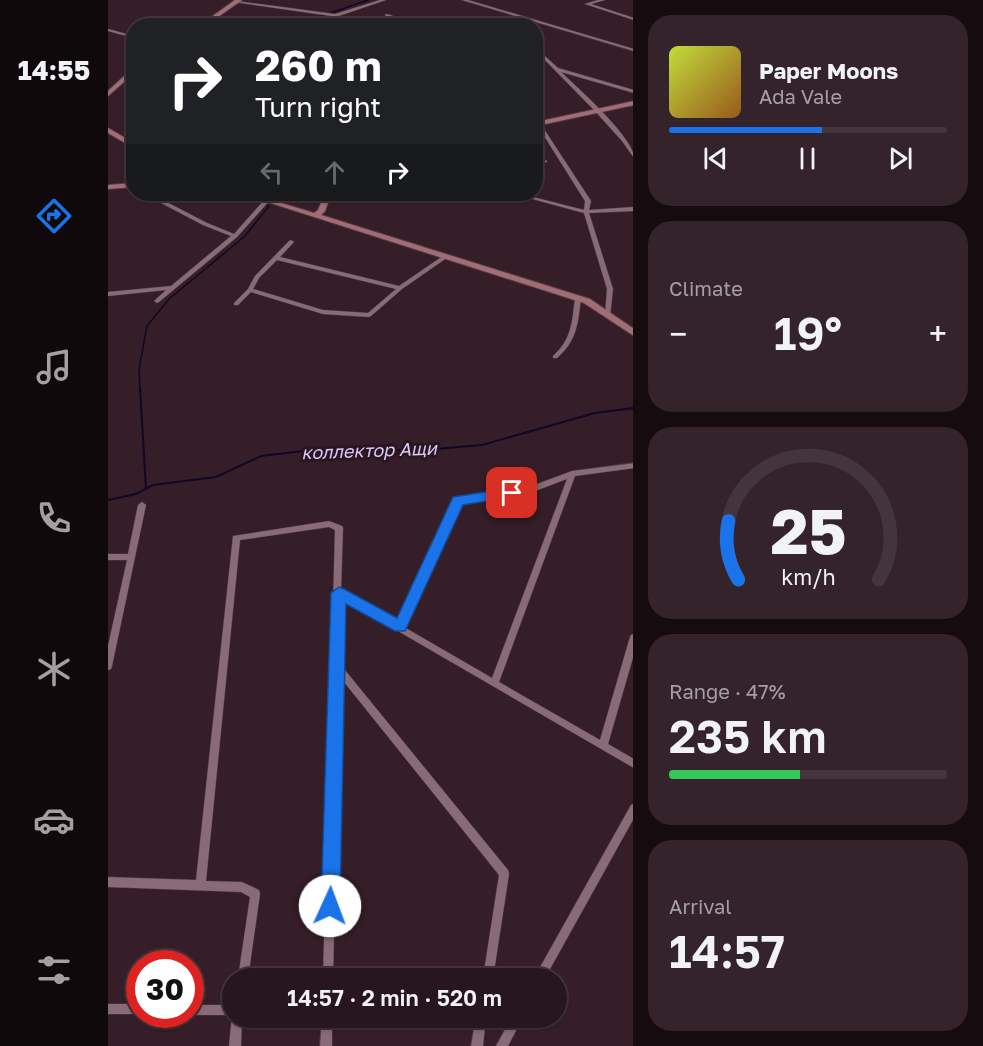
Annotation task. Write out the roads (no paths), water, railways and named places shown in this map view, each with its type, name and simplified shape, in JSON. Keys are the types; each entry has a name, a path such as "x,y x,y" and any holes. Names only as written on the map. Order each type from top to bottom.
{"main road":[{"path":"213,18 238,1"},
{"path":"108,94 126,77"},
{"path":"543,122 633,103"},
{"path":"109,132 126,142"},
{"path":"108,188 126,186"},
{"path":"270,201 578,298 633,333"},
{"path":"315,216 321,211 325,201"}],"street":[{"path":"325,18 384,0"},
{"path":"464,0 524,18"},
{"path":"603,0 587,4 633,19"},
{"path":"238,1 332,15"},
{"path":"387,15 396,18"},
{"path":"543,24 633,51"},
{"path":"108,30 126,36"},
{"path":"543,56 624,140 633,157"},
{"path":"555,68 633,92"},
{"path":"543,134 588,201 586,212 610,289 608,315"},
{"path":"161,201 205,224 235,236"},
{"path":"157,301 235,236 266,201"},
{"path":"543,201 586,212 633,209"},
{"path":"236,304 250,290 256,277 291,242"},
{"path":"250,290 323,312 369,315 400,288 445,257"},
{"path":"277,258 362,281 400,288"},
{"path":"108,294 171,288"},
{"path":"555,357 567,348 573,332 578,298"},
{"path":"400,627 458,501 530,490 572,474 633,465"},
{"path":"495,682 572,474"},
{"path":"108,666 142,505"},
{"path":"201,885 236,538 329,524 339,528 339,593 328,968"},
{"path":"108,557 132,557"},
{"path":"339,593 633,764"},
{"path":"603,746 633,637"},
{"path":"338,668 504,874 490,968"},
{"path":"545,968 633,808"},
{"path":"108,882 242,887 255,894 244,968"},
{"path":"108,1009 126,1009"},
{"path":"204,1010 222,1010"},
{"path":"235,1046 236,1028"},
{"path":"326,1046 327,1028"},
{"path":"477,1046 479,1028"},
{"path":"502,1046 512,1028"}],"waterway":[{"path":"316,18 368,0"},
{"path":"140,389 139,370 147,326 169,299 245,236 269,206"},
{"path":"140,388 146,489"},
{"name":"коллектор Ащи","path":"146,489 153,485 216,477 261,456 311,450 423,450 482,445 595,413 633,408"},
{"name":"коллектор Ащи","path":"108,500 136,494 146,489"}]}
